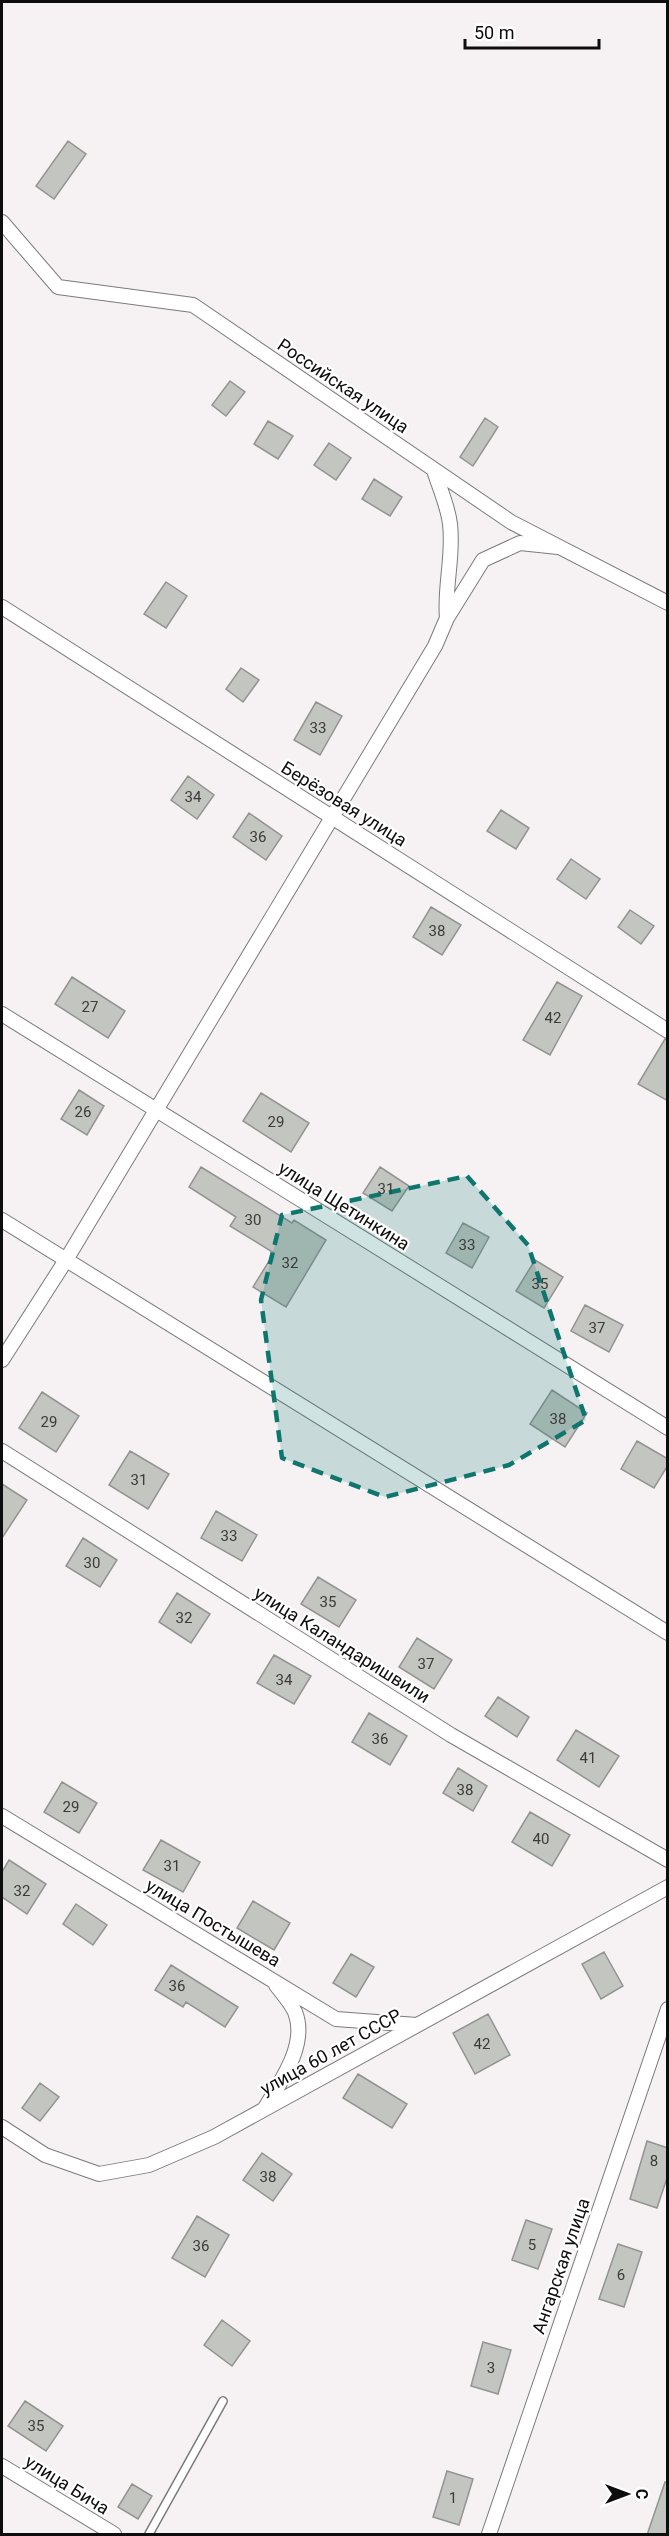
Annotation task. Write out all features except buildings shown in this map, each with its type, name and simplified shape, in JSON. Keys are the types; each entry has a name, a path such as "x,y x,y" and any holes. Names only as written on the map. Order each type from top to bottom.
{"street":[{"name":"Российская улица","path":"2,222 58,287 193,305 511,522 668,603"},
{"path":"434,470 450,524 445,597 447,618"},
{"path":"2,1360 66,1260 333,818 435,646 447,618 483,560 520,543 558,547"},
{"name":"Берёзовая улица","path":"2,607 668,1031"},
{"name":"улица Щетинкина","path":"2,1014 668,1428"},
{"path":"2,1220 668,1633"},
{"name":"улица Каландаришвили","path":"2,1452 451,1735 668,1860"},
{"name":"улица Постышева","path":"2,1816 336,2019 417,2025"},
{"name":"улица 60 лет СССР","path":"2,2127 45,2155 99,2174 149,2165 214,2137 668,1887"},
{"path":"264,2109 283,2077 298,2044 295,2012 273,1981"},
{"name":"Ангарская улица","path":"489,2535 668,2009"},
{"name":"улица Бича","path":"2,2466 114,2535"}],"lane":[{"path":"149,2535 223,2401"}],"highlighted area":[{"path":"467,1176 528,1245 586,1420 509,1465 385,1497 282,1458 261,1300 282,1215"}]}
